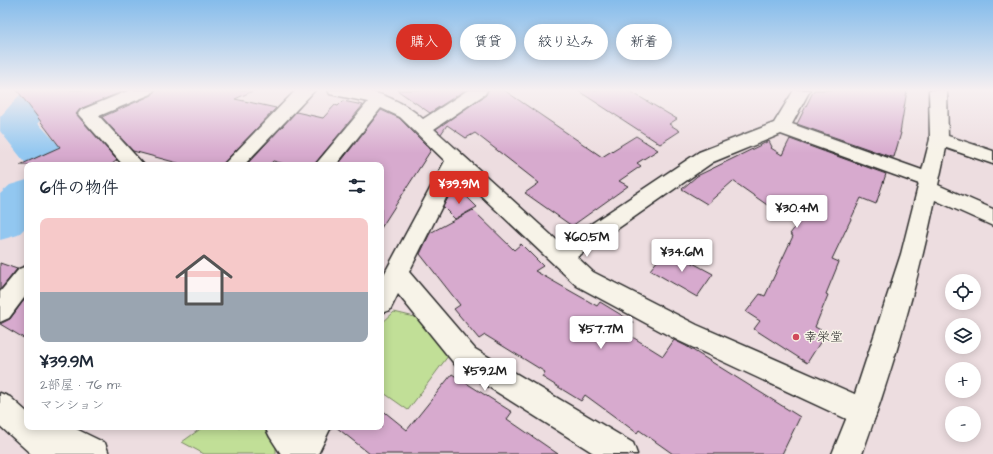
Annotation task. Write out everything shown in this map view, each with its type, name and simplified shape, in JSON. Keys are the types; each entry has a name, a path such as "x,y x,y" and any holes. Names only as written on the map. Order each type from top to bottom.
{"street":[{"path":"94,111 87,114 131,162"},
{"path":"236,162 285,111"},
{"path":"327,162 369,111"},
{"path":"402,111 423,128 585,279 688,333 863,412"},
{"path":"423,128 448,111"},
{"path":"560,257 706,157 781,127 790,111"},
{"path":"847,454 863,412 912,254 939,139 938,111"},
{"path":"781,127 928,184 993,218"},
{"path":"939,139 993,158"},
{"path":"384,297 456,159"},
{"path":"396,274 466,358 622,454"},
{"path":"0,311 24,280"},
{"path":"0,406 24,418"},
{"path":"0,406 24,427"},
{"path":"27,430 54,454"},
{"path":"48,430 94,454"},
{"path":"282,430 299,454"},
{"path":"302,454 314,430"}],"green space":[{"path":"394,312 419,318 451,352 408,410 384,393 384,321"},
{"path":"199,430 269,430 276,441 276,454 204,454 182,442"}],"building":[{"path":"33,111 78,111 76,114 117,160 115,162 27,162 60,147"},
{"path":"115,111 273,111 225,162 174,162 133,151 102,117"},
{"path":"329,111 358,111 316,162 249,162 296,112 323,118"},
{"path":"380,111 384,111 399,118 431,150 384,223 384,162 340,162"},
{"path":"462,111 535,111 602,157 636,136 658,150 637,163 641,166 619,181 628,186 572,226 525,193 539,183 475,133 466,138 447,125 441,134 436,129"},
{"path":"610,111 664,111 677,119 669,124 680,131 660,144"},
{"path":"803,111 904,111 901,133 894,157 797,124"},
{"path":"790,139 886,174 876,204 861,198 832,259 839,262 815,327 826,333 807,363 754,329 760,321 746,312 760,294 765,296 793,236 790,234 799,222 780,214 733,181 707,204 682,189 697,176 769,141 772,147 771,148 782,155"},
{"path":"460,190 477,207 455,219 443,207 449,196"},
{"path":"473,210 514,250 521,244 543,266 535,271 597,306 600,302 633,322 626,333 663,356 674,340 800,417 782,454 673,454 639,430 637,433 585,395 581,401 542,377 545,372 485,335 479,339 454,309 460,305 420,254 430,233"},
{"path":"667,249 713,274 697,297 650,270"},
{"path":"0,263 17,269 0,290"},
{"path":"24,300 24,338 0,324 10,319"},
{"path":"452,374 512,412 507,419 558,454 370,454 340,430 384,430 384,411 407,430"}],"waterway":[{"path":"27,111 16,124 48,162"},
{"path":"0,222 24,200"}],"place":[{"name":"幸栄堂","path":"796,337"}]}
